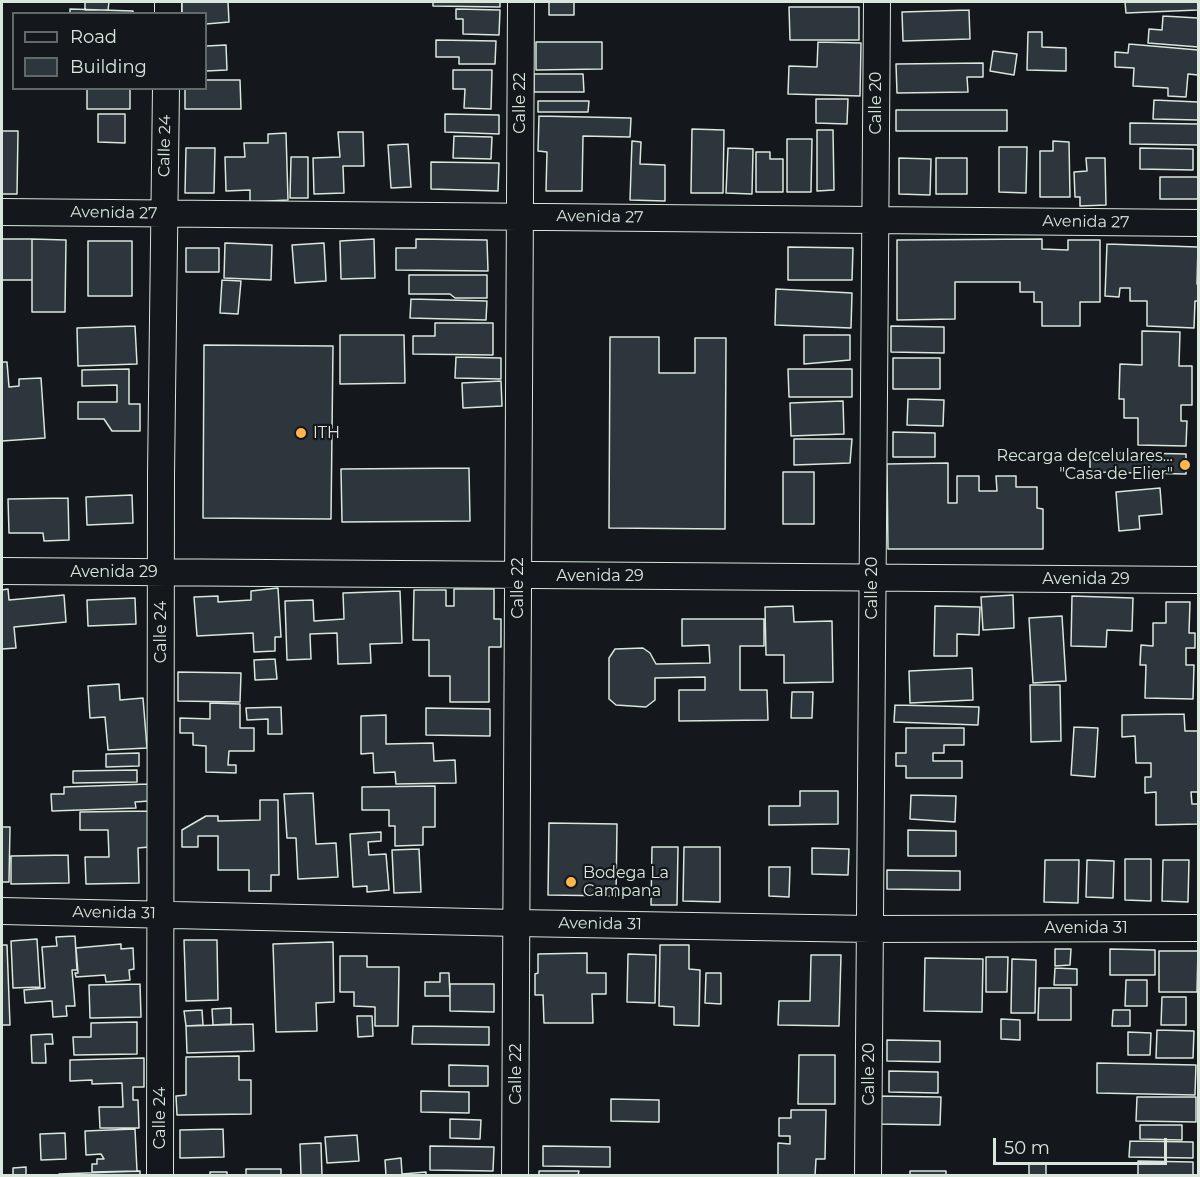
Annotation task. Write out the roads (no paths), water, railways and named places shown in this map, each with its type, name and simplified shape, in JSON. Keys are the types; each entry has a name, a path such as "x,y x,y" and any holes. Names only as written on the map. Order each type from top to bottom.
{"street":[{"name":"Calle 22","path":"515,1176 521,2"},
{"name":"Calle 20","path":"868,1176 877,2"},
{"name":"Calle 24","path":"160,1176 161,572 166,90"},
{"name":"Avenida 27","path":"2,212 1198,223"},
{"name":"Avenida 29","path":"2,571 1198,580"},
{"name":"Avenida 31","path":"2,911 516,923 870,928 1198,928"}],"place":[{"name":"ITH","path":"301,433"},
{"name":"Recarga de celulares... \"Casa de Elier\"","path":"1185,465"},
{"name":"Bodega La Campana","path":"571,882"}]}
